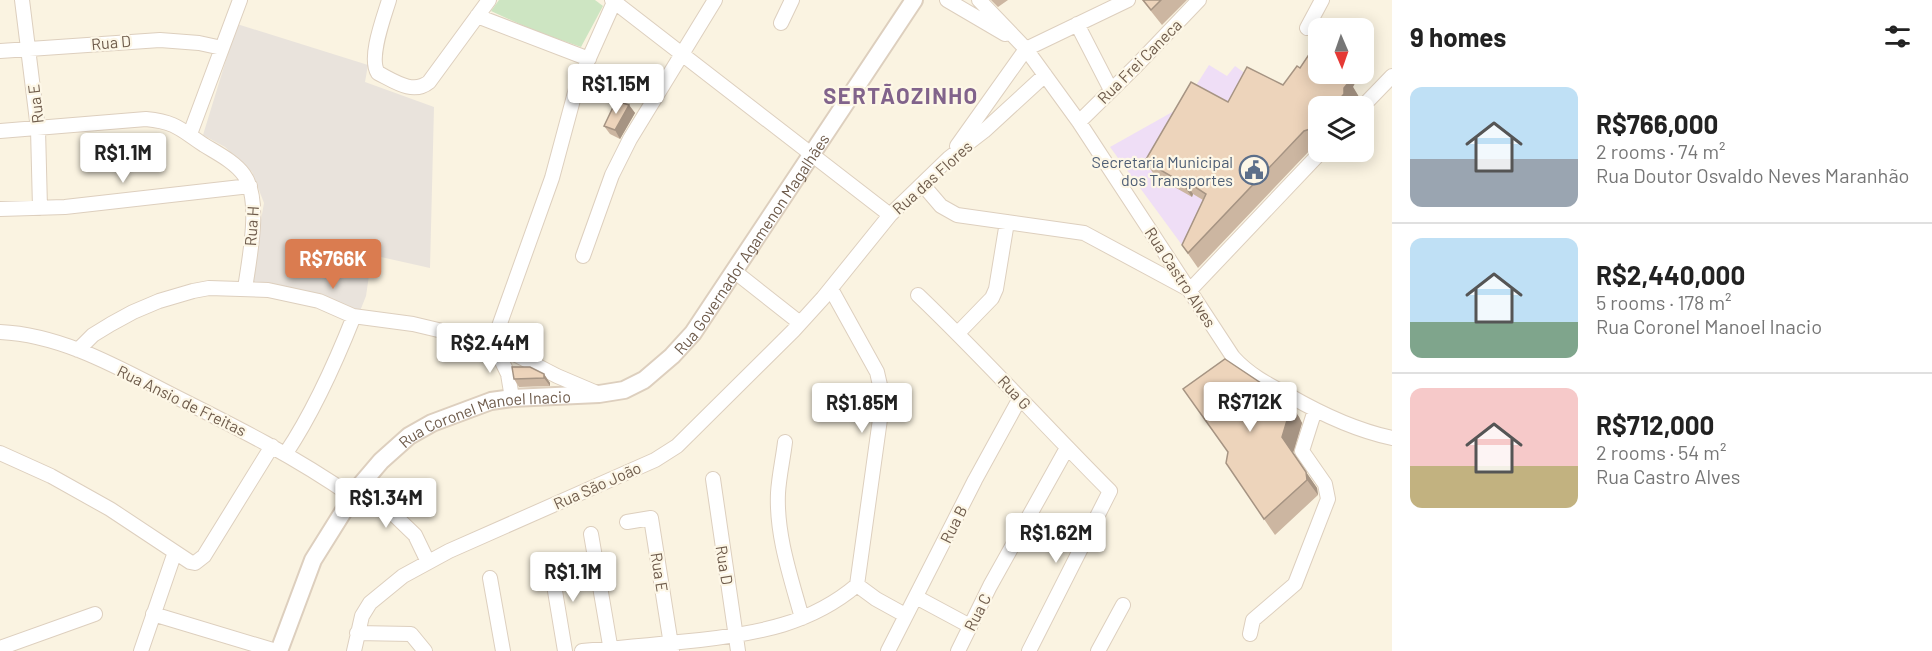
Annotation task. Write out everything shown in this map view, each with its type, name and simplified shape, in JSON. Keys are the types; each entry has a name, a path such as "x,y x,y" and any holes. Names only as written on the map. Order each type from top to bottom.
{"street":[{"name":"Rua E","path":"22,0 38,129 40,208"},
{"path":"190,134 240,0"},
{"path":"389,0 374,56 375,69 378,73 410,88 423,87 429,82 489,0"},
{"path":"583,256 612,175 715,0"},
{"path":"781,22 792,0"},
{"name":"Rua Governador Agamenon Magalhães","path":"599,394 624,390 644,380 672,356 693,333 914,0"},
{"path":"947,0 1022,45"},
{"name":"Rua Castro Alves","path":"979,0 1022,45 1079,122 1233,357 1243,368 1262,381 1358,430 1392,438"},
{"path":"949,158 1022,45 1128,0"},
{"name":"Rua Frei Caneca","path":"1079,122 1199,0"},
{"path":"1306,28 1322,0"},
{"path":"512,398 508,374 493,343 552,178 577,86 613,1 890,215"},
{"path":"477,16 589,59"},
{"path":"1076,24 1111,90"},
{"name":"Rua D","path":"0,51 160,40 199,43 222,48"},
{"name":"Rua das Flores","path":"831,289 890,215 949,158 984,131 1045,75"},
{"path":"1373,96 1392,76"},
{"name":"Rua H","path":"0,131 146,120 175,124 243,174 250,186 254,209 245,289"},
{"path":"923,185 947,211 957,215 1084,233 1190,290 1312,162"},
{"path":"0,209 40,208 250,186"},
{"path":"958,333 992,298 996,289 1007,222"},
{"path":"734,271 800,323"},
{"path":"78,350 93,335 111,324 159,301 209,288 245,289 295,295 354,316 413,324 493,343 557,376 599,394"},
{"path":"582,651 671,647 762,632 802,618 842,598 857,585 882,394 877,372 831,289"},
{"name":"Rua São João","path":"354,651 362,616 370,603 403,576 513,522 655,460 677,446 756,370 831,289"},
{"name":"Rua G","path":"918,295 958,333 1110,491 1029,651"},
{"path":"286,453 298,435 331,371 354,316"},
{"name":"Rua Ansio de Freitas","path":"0,332 40,337 78,350 129,373 357,491 415,535 428,562"},
{"name":"Rua Coronel Manoel Inacio","path":"277,651 313,560 357,491 381,461 409,436 432,423 491,401 599,394"},
{"name":"Rua B","path":"888,651 975,480 1020,398"},
{"path":"1250,634 1253,620 1295,584 1328,499 1325,484 1302,451 1316,410"},
{"path":"785,442 778,494 779,515 785,559 802,618"},
{"path":"0,453 51,476 87,496 195,563 204,556 272,446"},
{"name":"Rua C","path":"960,647 1067,448"},
{"name":"Rua D","path":"712,479 738,651"},
{"name":"Rua E","path":"627,522 651,518 671,647"},
{"path":"591,534 611,650"},
{"path":"141,651 175,552"},
{"path":"550,561 565,651"},
{"path":"490,578 503,651"},
{"path":"857,585 876,599 905,615"},
{"path":"916,597 970,626"},
{"path":"1098,651 1123,605"},
{"path":"0,648 95,614"},
{"path":"153,614 277,651"},
{"path":"357,633 411,634 425,651"},
{"path":"960,647 975,651"}],"shaded area":[{"path":"237,24 368,65 365,82 434,107 430,268 372,255 366,296 360,311 288,287 253,282 253,265 264,203 252,172 225,147 203,135"},
{"path":"1209,65 1227,76 1235,66 1257,82 1194,194 1216,209 1193,260 1110,147 1183,106"}],"green space":[{"path":"499,0 595,0 603,6 581,47 535,31 491,11"}],"building":[{"path":"1143,0 1161,0 1151,10"},
{"path":"1308,56 1308,84 1347,84 1344,88 1344,94 1342,96 1308,96 1308,130 1304,131 1188,253 1182,245 1206,194 1183,179 1181,182 1145,161 1191,82 1228,102 1247,67 1283,85 1297,66 1300,68"},
{"path":"616,101 629,105 615,130 604,126"},
{"path":"1225,359 1288,401 1291,407 1282,437 1306,472 1307,480 1264,519 1226,463 1228,452 1183,389"},
{"path":"512,367 530,367 544,374 544,378 514,379"}],"place":[{"name":"Secretaria Municipal dos Transportes","path":"1254,170"}],"district":[{"name":"SERTÃOZINHO","path":"901,95"}]}
